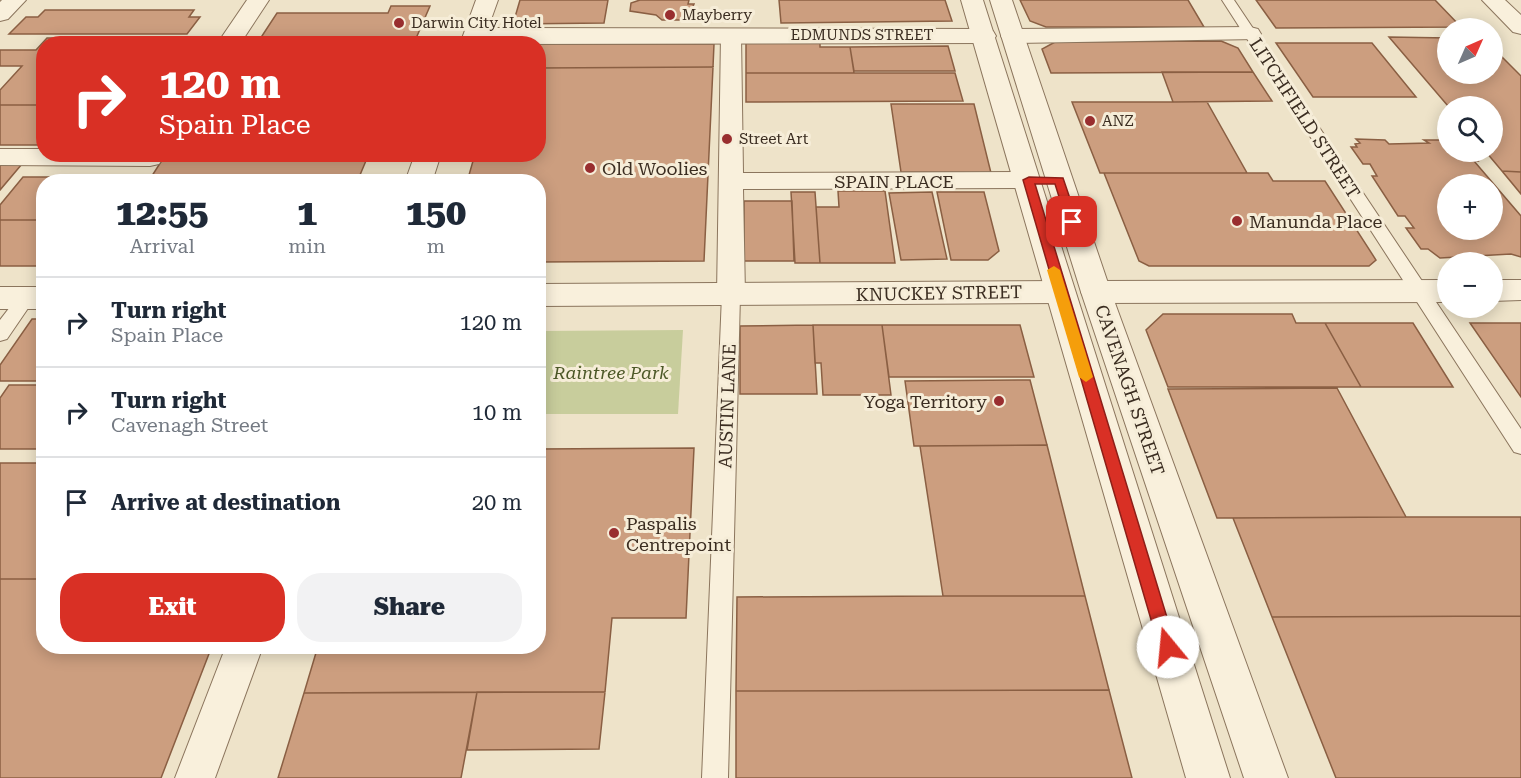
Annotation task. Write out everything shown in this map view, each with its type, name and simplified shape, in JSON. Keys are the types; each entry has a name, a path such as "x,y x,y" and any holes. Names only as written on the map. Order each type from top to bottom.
{"street":[{"path":"0,14 15,0"},
{"path":"233,36 258,0"},
{"path":"473,36 487,0"},
{"name":"CAVENAGH STREET","path":"972,0 999,36 1044,180 1095,292 1266,778"},
{"name":"CAVENAGH STREET","path":"999,36 1001,0"},
{"path":"1492,0 1521,27"},
{"name":"EDMUNDS STREET","path":"546,38 731,35 1250,34"},
{"name":"AUSTIN LANE","path":"731,35 729,182 731,295"},
{"path":"0,157 36,157"},
{"name":"CAVENAGH STREET","path":"1044,180 1060,292 1208,778"},
{"name":"SPAIN PLACE","path":"729,182 1044,180"},
{"path":"1503,291 1521,290"},
{"name":"KNUCKEY STREET","path":"546,295 1433,291"},
{"path":"195,778 242,654"}],"lane":[{"name":"LITCHFIELD STREET","path":"1228,0 1433,291 1521,446"},
{"name":"AUSTIN LANE","path":"715,778 731,295"},
{"path":"0,334 23,298"}],"green space":[{"name":"Raintree Park","path":"683,330 678,414 546,414 546,331"}],"building":[{"path":"520,0 608,0 604,23 513,24"},
{"path":"640,0 689,0 688,4 694,4 691,11 686,12 688,17 683,20 662,20 656,15 630,11 631,3"},
{"path":"779,0 945,0 952,21 781,23"},
{"path":"1020,0 1188,0 1204,27 1046,27 1030,21"},
{"path":"1256,0 1435,0 1452,18 1437,18 1437,27 1276,28"},
{"path":"391,6 430,6 417,36 262,36 277,13 388,13"},
{"path":"45,10 194,10 189,17 200,17 187,34 9,34 26,17 38,17"},
{"path":"1389,37 1437,38 1437,84 1503,84 1503,58 1521,76 1521,172 1502,171 1494,162 1503,162 1503,96 1439,96"},
{"path":"746,41 820,41 820,47 850,47 854,73 746,73"},
{"path":"1221,41 1238,48 1253,72 1051,73 1042,49 1055,42"},
{"path":"1276,43 1372,43 1416,97 1313,97"},
{"path":"546,44 714,44 713,67 546,68"},
{"path":"948,46 955,71 854,71 850,47"},
{"path":"0,50 36,50 36,105 0,105 0,90 22,66 0,66"},
{"name":"Old Woolies","path":"713,67 704,261 546,262 546,174 469,174 473,162 546,162 546,68"},
{"path":"1162,72 1253,72 1272,101 1173,102"},
{"path":"746,73 955,73 963,101 746,102"},
{"path":"1072,102 1207,102 1247,173 1100,173"},
{"path":"891,104 974,104 991,173 901,172"},
{"path":"0,105 36,105 36,145 0,145"},
{"path":"1356,139 1385,140 1389,144 1429,143 1424,140 1437,140 1437,162 1475,162 1485,174 1437,174 1437,240 1503,240 1503,195 1521,216 1521,257 1503,254 1503,252 1437,252 1437,256 1428,249 1421,249 1406,228 1414,228 1405,216 1398,216 1372,176 1377,176 1370,164 1363,164 1351,147 1357,147 1355,144 1360,143"},
{"path":"161,162 365,162 360,174 153,174"},
{"path":"22,164 0,190 0,165"},
{"path":"1502,171 1521,172 1521,194"},
{"name":"Manunda Place","path":"1104,173 1268,173 1273,181 1325,181 1376,260 1369,266 1149,266 1139,261"},
{"path":"23,177 36,177 36,220 0,220 0,205"},
{"path":"838,191 885,191 895,263 820,263 816,207 839,207"},
{"path":"791,192 815,192 820,263 795,263"},
{"path":"932,192 947,259 901,260 889,193"},
{"path":"937,192 984,192 999,251 988,260 951,260"},
{"path":"744,201 792,201 794,261 744,261"},
{"path":"0,220 36,220 36,266 0,266"},
{"path":"1163,314 1292,314 1296,323 1325,323 1361,387 1168,387 1146,330"},
{"path":"32,319 36,319 36,381 0,381 0,365"},
{"path":"1325,323 1413,323 1453,387 1361,387"},
{"path":"1470,323 1521,323 1521,397"},
{"path":"813,325 817,394 740,394 740,326"},
{"path":"813,325 882,325 891,395 823,395 821,363 815,363"},
{"path":"882,325 1020,325 1034,377 889,377"},
{"path":"1030,380 1047,445 914,446 905,381"},
{"path":"9,385 36,385 36,449 0,449 0,398"},
{"path":"1337,388 1406,517 1217,518 1168,389"},
{"path":"1047,445 1085,596 943,596 920,446"},
{"name":"Paspalis Centrepoint","path":"694,448 686,618 612,618 605,692 304,693 316,654 546,654 546,449"},
{"path":"0,463 36,463 36,579 0,579"},
{"path":"1521,517 1521,616 1272,617 1233,518"},
{"path":"0,579 36,579 36,654 209,654 161,778 0,778"},
{"path":"1085,596 1109,690 736,691 737,597"},
{"path":"1521,616 1521,778 1336,778 1272,617"},
{"path":"1109,690 1132,778 736,778 736,691"},
{"path":"477,692 605,692 599,749 467,750"},
{"path":"477,692 461,778 278,778 304,693"}],"slow traffic":[{"path":"1054,270 1086,377"}],"place":[{"name":"Mayberry","path":"670,15"},
{"name":"Darwin City Hotel","path":"399,23"},
{"name":"ANZ","path":"1090,121"},
{"name":"Street Art","path":"727,139"},
{"name":"Old Woolies","path":"590,168"},
{"name":"Manunda Place","path":"1237,221"},
{"name":"Yoga Territory","path":"999,401"},
{"name":"Paspalis Centrepoint","path":"614,533"}],"route":[{"path":"1072,222 1059,180 1029,180 1060,292 1168,647"}]}
